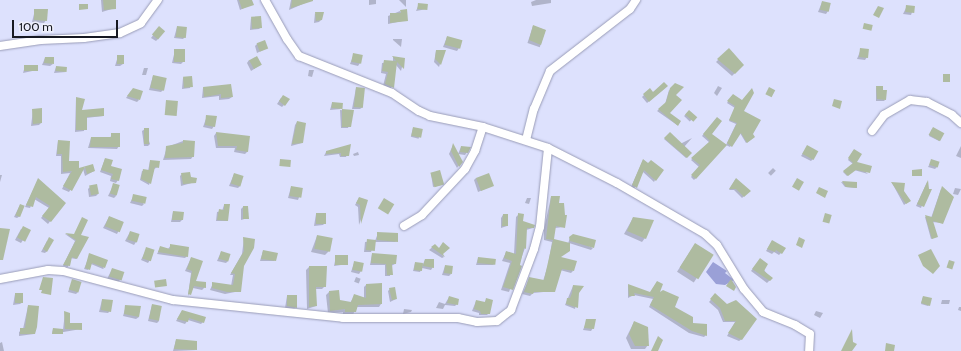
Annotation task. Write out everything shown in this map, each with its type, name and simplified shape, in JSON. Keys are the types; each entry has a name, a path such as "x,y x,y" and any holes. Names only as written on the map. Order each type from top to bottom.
{"street":[{"path":"0,46 41,40 84,38 120,33 141,23 158,0"},
{"path":"265,0 286,39 300,56 392,93 419,111 430,116 483,127 548,148 637,194 712,239 730,264 744,289 763,312 795,325 810,334 809,351"},
{"path":"526,140 534,109 550,71 630,9 636,0"},
{"path":"872,131 884,115 910,100 927,102 952,115 961,123"},
{"path":"404,226 422,215 465,169 475,151 483,127"},
{"path":"0,279 48,270 63,271 104,284 173,300 343,318 458,318 477,322 497,321 511,310 534,249 540,227 548,148"}],"water":[{"path":"713,262 727,271 725,273 734,280 725,285 716,284 706,272"}],"building":[{"path":"103,0 116,0 116,9 104,10"},
{"path":"239,0 252,0 254,5 242,9"},
{"path":"292,0 313,0 313,1 291,8"},
{"path":"822,1 831,3 829,12 820,10"},
{"path":"418,3 428,4 427,10 417,9"},
{"path":"79,4 88,4 88,9 79,10"},
{"path":"906,5 915,6 914,13 905,12"},
{"path":"878,6 884,8 879,18 873,15"},
{"path":"34,9 48,9 47,21 34,20"},
{"path":"407,9 408,21 390,23 390,13 401,13 400,10"},
{"path":"315,12 324,12 322,20 316,21"},
{"path":"261,16 262,28 252,29 251,17"},
{"path":"864,23 873,25 871,31 863,29"},
{"path":"533,25 546,30 541,45 529,40"},
{"path":"159,26 165,31 158,40 152,34"},
{"path":"177,26 187,27 186,38 176,37"},
{"path":"447,36 462,40 460,49 445,45"},
{"path":"265,40 268,48 260,52 257,43"},
{"path":"729,48 744,65 735,74 717,59"},
{"path":"860,48 869,49 868,58 859,57"},
{"path":"174,49 185,49 185,62 174,62"},
{"path":"436,50 446,50 441,65 435,59"},
{"path":"353,53 363,55 361,64 351,62"},
{"path":"117,55 124,55 124,64 117,64"},
{"path":"257,56 262,65 254,69 249,60"},
{"path":"392,56 405,58 404,69 397,62 394,88 385,84 388,72 382,71 384,60 396,61"},
{"path":"45,57 54,57 54,64 44,63"},
{"path":"24,65 38,65 38,71 24,71"},
{"path":"56,66 67,67 67,72 56,71"},
{"path":"943,74 950,74 950,82 943,82"},
{"path":"153,75 167,78 164,91 150,88"},
{"path":"192,76 193,87 184,88 183,77"},
{"path":"664,82 668,86 649,102 643,94 650,88 653,92"},
{"path":"675,83 684,87 676,95 682,100 670,113 681,121 678,126 658,109 666,102 670,88"},
{"path":"231,84 233,97 221,98 221,94 204,97 203,87"},
{"path":"876,86 883,86 883,90 887,90 886,100 877,99"},
{"path":"356,87 365,88 363,108 354,107"},
{"path":"769,87 775,90 772,97 765,94"},
{"path":"133,88 143,91 140,100 127,96"},
{"path":"752,88 754,93 744,111 761,120 753,134 755,137 747,143 741,133 732,147 727,143 737,123 729,120 735,106 727,101 733,94 742,100"},
{"path":"283,95 290,99 285,106 279,101"},
{"path":"76,97 85,99 82,110 104,108 104,116 87,117 87,130 76,130"},
{"path":"834,99 842,101 840,109 832,106"},
{"path":"166,100 178,101 177,116 165,115"},
{"path":"332,102 343,103 342,109 331,108"},
{"path":"42,108 42,123 33,124 32,109"},
{"path":"342,109 354,110 351,127 342,127"},
{"path":"689,110 697,117 693,122 685,115"},
{"path":"206,115 217,116 215,127 205,125"},
{"path":"717,117 722,121 712,134 727,145 696,179 691,175 700,165 691,158 710,141 703,134"},
{"path":"297,121 306,123 303,143 292,144"},
{"path":"413,127 423,129 421,138 411,136"},
{"path":"933,127 944,133 940,141 929,135"},
{"path":"144,128 149,128 149,144 144,144"},
{"path":"216,132 250,136 248,152 236,150 237,146 218,146"},
{"path":"670,132 692,153 687,158 664,138"},
{"path":"111,133 120,133 120,147 90,147 91,137 111,137"},
{"path":"58,140 70,141 69,161 79,161 79,168 93,164 95,171 87,174 85,167 72,191 63,186 72,171 63,172 62,154 57,154"},
{"path":"183,140 195,141 194,157 165,158 166,146 183,143"},
{"path":"453,143 463,162 459,167 451,151"},
{"path":"351,144 349,156 341,156 341,153 326,154 326,151"},
{"path":"807,145 818,151 814,160 802,154"},
{"path":"461,146 471,147 468,153 460,152"},
{"path":"854,149 862,154 857,162 872,166 870,173 856,170 848,176 843,171 853,163 848,158"},
{"path":"105,158 113,160 111,166 122,169 119,181 111,179 113,174 101,170"},
{"path":"280,159 291,160 290,167 279,166"},
{"path":"643,159 648,163 651,160 664,170 656,181 644,170 637,188 632,185"},
{"path":"931,159 940,162 938,167 929,165"},
{"path":"150,160 160,161 159,168 155,167 151,184 141,179 143,169 149,170"},
{"path":"922,169 922,176 912,176 912,170"},
{"path":"440,170 444,184 435,187 430,173"},
{"path":"190,172 191,177 197,178 196,183 183,184 181,173"},
{"path":"234,173 244,176 240,186 231,184"},
{"path":"489,173 494,186 481,191 476,178"},
{"path":"38,178 66,203 51,222 42,216 50,206 36,197 33,207 26,205"},
{"path":"736,178 751,191 744,197 736,189 729,189"},
{"path":"797,178 804,182 799,191 792,187"},
{"path":"928,180 929,189 932,189 924,207 917,204"},
{"path":"842,181 857,182 857,188 846,187"},
{"path":"891,182 905,183 904,191 911,201 906,204"},
{"path":"113,183 120,185 117,196 110,194"},
{"path":"97,184 99,194 91,195 89,186"},
{"path":"291,186 303,188 301,198 289,196"},
{"path":"942,186 954,197 943,224 933,221 938,237 932,239 925,215 932,217"},
{"path":"819,187 828,191 825,198 816,193"},
{"path":"133,194 147,197 145,204 132,201"},
{"path":"551,196 560,196 559,203 564,203 565,215 567,215 565,228 556,226 554,239 570,243 570,251 561,257 577,261 574,271 562,269 555,292 534,292 533,294 524,292 529,277 544,280 553,240 546,239"},
{"path":"359,197 368,200 361,224 360,205 356,203"},
{"path":"384,198 394,204 388,214 378,208"},
{"path":"20,204 25,206 20,217 16,215"},
{"path":"224,204 230,204 228,221 217,220 219,209 224,210"},
{"path":"243,206 248,206 249,219 243,219"},
{"path":"173,211 184,212 183,220 172,220"},
{"path":"316,213 326,213 326,224 316,224"},
{"path":"518,213 524,214 523,221 535,225 534,228 527,228 526,249 524,248 520,265 522,266 513,290 503,287 512,261 504,258 506,251 516,254"},
{"path":"825,213 832,215 829,224 823,222"},
{"path":"503,214 508,214 508,226 502,226"},
{"path":"109,216 124,222 120,232 105,226"},
{"path":"82,217 88,220 81,235 89,237 77,259 72,257 70,266 63,265 76,240 65,233 74,234"},
{"path":"633,217 654,220 646,239 627,231"},
{"path":"23,226 31,230 25,242 17,238"},
{"path":"0,228 10,229 3,260 0,260"},
{"path":"130,231 140,234 137,243 127,240"},
{"path":"377,232 398,233 398,242 377,240"},
{"path":"573,234 596,240 594,248 570,241 569,237"},
{"path":"317,235 333,238 330,252 314,249"},
{"path":"49,237 54,240 47,252 43,249"},
{"path":"243,237 255,239 254,248 244,266 241,292 227,292 212,288 212,282 233,285 235,274 231,273 244,251"},
{"path":"799,237 805,240 802,248 796,245"},
{"path":"367,239 376,240 375,251 366,250"},
{"path":"772,240 786,248 782,254 776,250 775,252 767,249"},
{"path":"443,242 450,248 443,254 445,257 431,247 435,244 439,248"},
{"path":"695,243 714,255 698,279 680,268"},
{"path":"170,244 189,247 188,257 158,252 160,246 170,249"},
{"path":"146,247 155,250 151,261 142,258"},
{"path":"931,249 940,266 933,274 923,266 918,255"},
{"path":"263,250 278,253 276,261 261,259"},
{"path":"221,251 231,254 228,262 219,259"},
{"path":"89,253 108,260 105,268 92,263 90,270 85,268"},
{"path":"372,253 397,255 396,264 392,264 393,275 387,275 386,264 371,263"},
{"path":"335,255 348,255 348,265 335,265"},
{"path":"191,257 203,261 196,281 206,282 206,288 194,286 191,295 188,294 192,271 187,269"},
{"path":"478,257 496,259 495,265 477,263"},
{"path":"760,258 768,264 764,271 773,278 770,281 752,269"},
{"path":"425,259 434,259 434,268 423,266"},
{"path":"949,260 955,262 952,269 947,268"},
{"path":"354,261 364,263 362,272 352,270"},
{"path":"415,262 423,263 422,271 414,270"},
{"path":"445,265 453,266 452,274 444,273"},
{"path":"309,266 327,266 326,287 316,287 317,306 309,307"},
{"path":"112,268 124,272 122,281 109,277"},
{"path":"43,277 53,278 51,295 41,293 42,290 39,290"},
{"path":"72,279 82,282 78,292 69,290"},
{"path":"166,279 167,286 155,288 154,281"},
{"path":"731,279 736,287 734,291 726,286"},
{"path":"657,281 663,284 660,292 663,290 679,297 675,307 693,317 693,323 707,324 707,336 692,331 650,305 654,297 634,293 635,296 629,296 628,284 650,292"},
{"path":"382,283 382,304 358,305 356,312 345,312 345,309 330,311 329,291 339,290 340,300 351,302 354,294 366,298 366,284"},
{"path":"573,285 584,286 579,293 578,308 566,304 567,298 570,298 572,293"},
{"path":"395,287 397,299 392,300 389,288"},
{"path":"15,293 23,293 23,303 15,303"},
{"path":"715,293 727,304 736,300 757,319 742,340 728,333 736,321 725,321 720,308 710,299"},
{"path":"287,295 297,295 297,308 287,306"},
{"path":"449,296 459,299 458,305 447,303"},
{"path":"923,296 932,298 930,306 921,303"},
{"path":"486,298 493,300 490,314 481,314 480,311 474,309 476,300 485,302"},
{"path":"102,299 113,300 111,312 101,310"},
{"path":"152,304 162,306 159,321 149,319"},
{"path":"28,305 39,306 37,327 35,334 20,334 20,328 25,328"},
{"path":"125,305 141,306 139,317 124,314"},
{"path":"182,310 206,317 204,323 189,318 188,322 177,319"},
{"path":"64,311 70,313 70,323 82,323 82,330 65,329"},
{"path":"586,319 596,319 594,329 584,328"},
{"path":"634,321 648,327 649,346 635,346 629,334"},
{"path":"53,328 63,329 63,334 52,334"},
{"path":"852,329 853,342 857,344 852,351 841,351"},
{"path":"658,336 663,340 658,351 651,351"},
{"path":"176,339 197,341 197,350 174,349"},
{"path":"886,343 895,345 894,351 885,351"}]}
